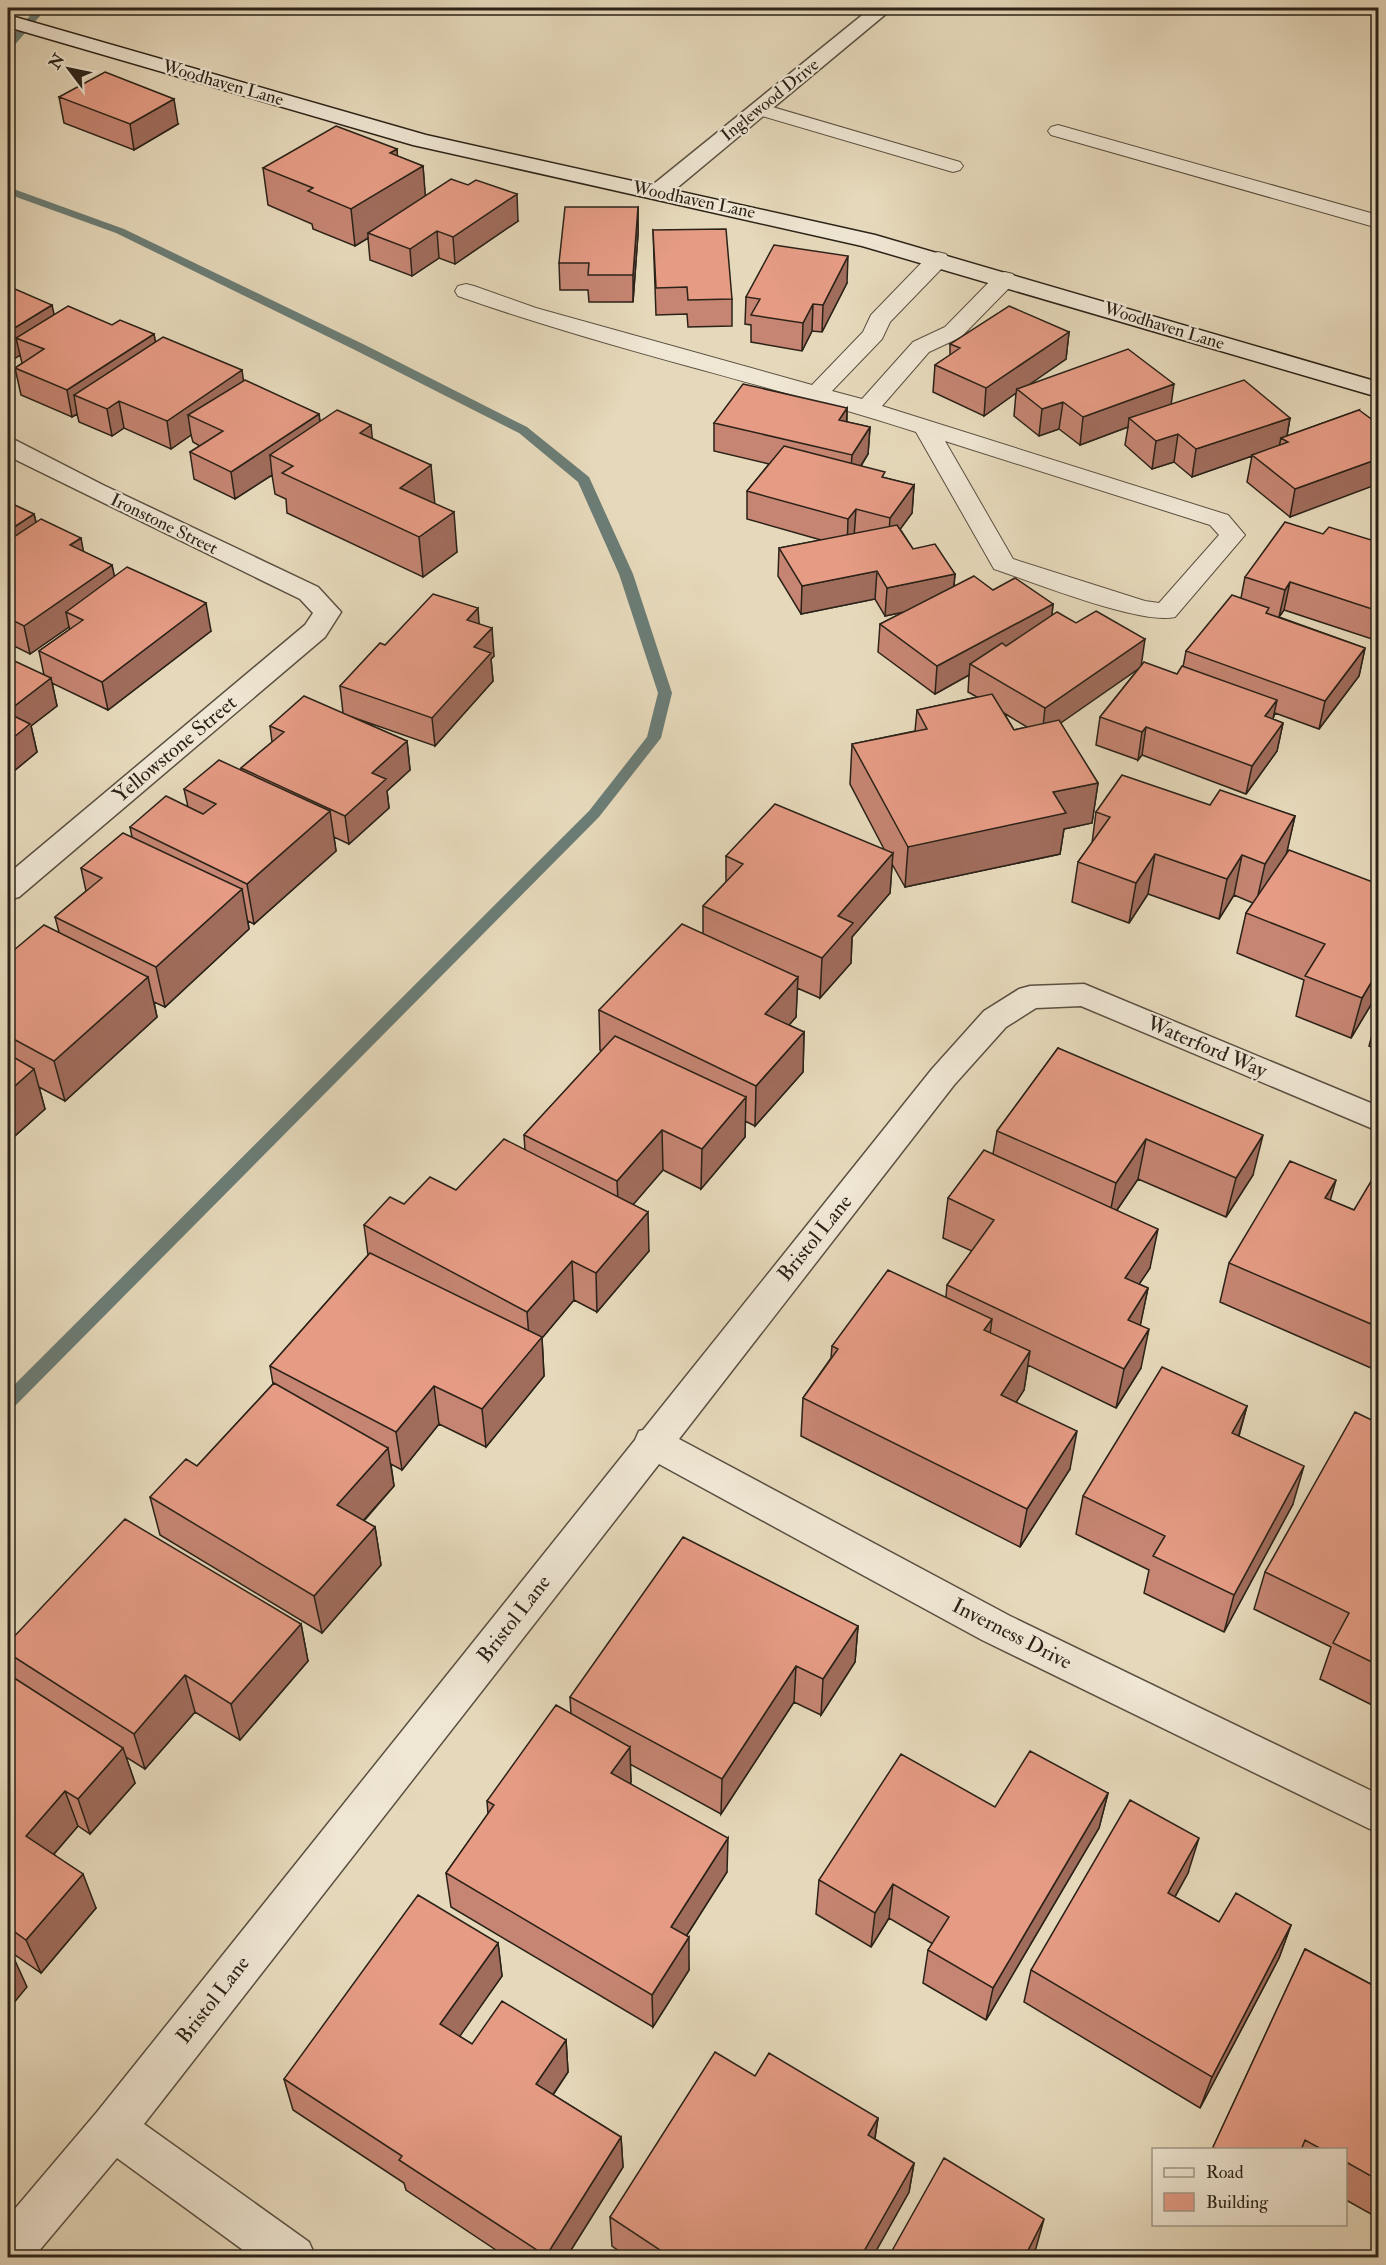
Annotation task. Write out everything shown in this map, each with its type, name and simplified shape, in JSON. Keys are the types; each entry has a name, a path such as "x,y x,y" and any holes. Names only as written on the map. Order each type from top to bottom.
{"street":[{"name":"Inglewood Drive","path":"658,192 883,8"},
{"name":"Woodhaven Lane","path":"8,21 421,140 805,224 938,259 1378,390"},
{"name":"Ironstone Street","path":"8,446 309,593 319,603"},
{"name":"Yellowstone Street","path":"8,890 315,631 327,612 319,603"},
{"name":"Waterford Way","path":"1030,997 1084,995 1378,1119"},
{"name":"Bristol Lane","path":"8,2252 113,2128 652,1442 943,1077 995,1019 1030,997"},
{"name":"Inverness Drive","path":"652,1442 996,1628 1378,1814"},
{"path":"113,2128 293,2258"}],"lane":[{"path":"759,109 953,166"},
{"path":"1058,131 1378,222"},
{"path":"897,341 879,320 938,259"},
{"path":"816,394 897,341 953,332 1005,279"},
{"path":"466,291 528,314 925,426 1219,520 1233,535 1166,611 1142,609 1003,564 925,426"},
{"path":"867,408 897,341"}],"building":[{"path":"105,72 174,99 130,124 59,97"},
{"path":"336,126 397,149 390,153 423,166 351,209 308,191 313,188 263,168"},
{"path":"451,179 468,185 476,180 517,194 453,237 437,231 410,249 368,233"},
{"path":"565,207 638,207 633,275 588,275 589,263 559,263"},
{"path":"726,229 732,299 688,300 687,287 656,288 653,230"},
{"path":"774,245 848,256 823,305 813,304 803,323 751,315 760,299 746,297"},
{"path":"8,286 52,305 8,332"},
{"path":"68,306 112,325 120,320 154,334 67,390 15,368 44,349 16,338"},
{"path":"1009,306 1069,332 986,388 935,365 960,348 950,344"},
{"path":"163,337 242,370 167,421 119,401 107,409 74,395"},
{"path":"1128,349 1174,384 1083,417 1063,402 1042,409 1017,389"},
{"path":"245,380 319,414 231,472 190,452 223,431 188,415"},
{"path":"1244,380 1290,418 1196,449 1178,434 1156,441 1129,418"},
{"path":"743,384 847,408 839,420 870,427 852,455 714,423"},
{"path":"337,410 371,425 360,433 431,465 400,488 454,512 419,537 282,473 293,466 270,455"},
{"path":"1359,410 1378,424 1378,459 1295,489 1252,455 1288,442 1281,438"},
{"path":"784,446 885,472 882,477 914,485 890,518 856,509 848,519 747,491"},
{"path":"8,502 34,514 8,531"},
{"path":"41,519 81,538 70,545 112,565 24,626 8,618 8,541"},
{"path":"1285,522 1323,534 1329,527 1378,542 1378,611 1290,582 1285,590 1245,577"},
{"path":"897,525 913,549 935,544 955,574 887,588 877,571 802,586 779,548"},
{"path":"127,567 206,603 102,682 39,651 83,620 66,612"},
{"path":"974,576 993,590 1015,578 1053,604 937,666 880,624"},
{"path":"433,594 478,608 467,620 492,628 474,647 491,653 432,718 340,686 380,643 385,645"},
{"path":"1232,595 1269,608 1266,613 1365,648 1325,701 1186,651"},
{"path":"1096,611 1145,639 1045,708 970,664 1002,643 1006,646 1057,612 1076,623"},
{"path":"8,658 51,678 8,711"},
{"path":"1144,662 1177,674 1182,666 1277,700 1265,716 1283,723 1252,766 1146,727 1142,732 1100,717"},
{"path":"992,694 1014,730 1059,720 1098,783 1053,792 1066,813 908,847 852,744 927,729 917,710"},
{"path":"304,696 407,741 372,773 386,779 345,816 241,768 284,732 270,726"},
{"path":"8,713 30,724 8,742"},
{"path":"219,760 330,811 247,884 130,827 166,796 203,814 216,804 184,789"},
{"path":"1122,775 1210,805 1220,790 1295,816 1265,864 1242,855 1227,879 1155,854 1136,883 1078,862 1110,817 1096,812"},
{"path":"775,804 893,853 838,916 853,923 822,958 703,906 743,864 726,856"},
{"path":"123,833 242,889 156,967 55,917 102,878 81,868"},
{"path":"1289,850 1378,884 1378,971 1362,998 1305,976 1325,944 1246,913"},
{"path":"682,924 798,977 765,1014 804,1032 756,1086 599,1010"},
{"path":"44,925 148,977 54,1061 8,1036 8,955"},
{"path":"615,1036 746,1097 702,1149 662,1130 617,1181 524,1135"},
{"path":"1058,1048 1263,1135 1236,1178 1146,1139 1116,1183 997,1131"},
{"path":"8,1054 34,1069 8,1092"},
{"path":"504,1139 648,1212 596,1273 572,1261 527,1312 364,1225 390,1197 404,1204 430,1177 456,1190"},
{"path":"984,1150 1158,1229 1125,1278 1148,1288 1128,1320 1149,1329 1124,1369 947,1285 994,1220 948,1198"},
{"path":"1290,1161 1336,1180 1325,1198 1354,1210 1373,1178 1378,1180 1378,1327 1229,1263"},
{"path":"370,1253 542,1337 482,1409 434,1386 396,1432 270,1366"},
{"path":"888,1270 992,1319 984,1330 1030,1351 1001,1395 1077,1431 1027,1509 803,1398 838,1349 832,1346"},
{"path":"1162,1367 1247,1406 1232,1433 1304,1466 1234,1595 1153,1556 1165,1536 1083,1496"},
{"path":"274,1383 388,1448 337,1505 375,1527 314,1596 150,1497 186,1459 197,1466"},
{"path":"1355,1412 1378,1423 1378,1665 1333,1643 1349,1613 1265,1572"},
{"path":"125,1519 301,1624 231,1704 185,1675 134,1734 8,1653 8,1643"},
{"path":"683,1537 858,1626 823,1679 796,1666 722,1779 570,1697"},
{"path":"8,1674 123,1748 78,1799 65,1791 26,1836 83,1874 26,1940 8,1927"},
{"path":"556,1705 630,1747 611,1773 728,1838 671,1927 689,1937 652,1995 446,1873 494,1805 487,1801"},
{"path":"1030,1751 1108,1793 993,1988 928,1950 949,1917 893,1884 875,1913 819,1880 901,1754 995,1807"},
{"path":"1130,1800 1199,1838 1168,1893 1219,1922 1236,1893 1291,1925 1212,2077 1031,1970"},
{"path":"418,1895 498,1943 440,2024 472,2044 502,2001 566,2040 536,2084 621,2137 546,2256 399,2160 402,2156 284,2079"},
{"path":"1305,1949 1378,1988 1378,2180 1347,2163 1347,2148 1319,2148 1305,2140 1302,2148 1213,2147"},
{"path":"715,2052 755,2076 769,2053 878,2118 868,2135 914,2163 860,2258 672,2258 610,2217"},
{"path":"944,2158 1044,2219 1024,2258 888,2258"}],"waterway":[{"path":"8,46 42,8"},
{"path":"8,190 120,231 523,430 584,480 626,574 665,693 654,738 594,814 8,1402"}]}
